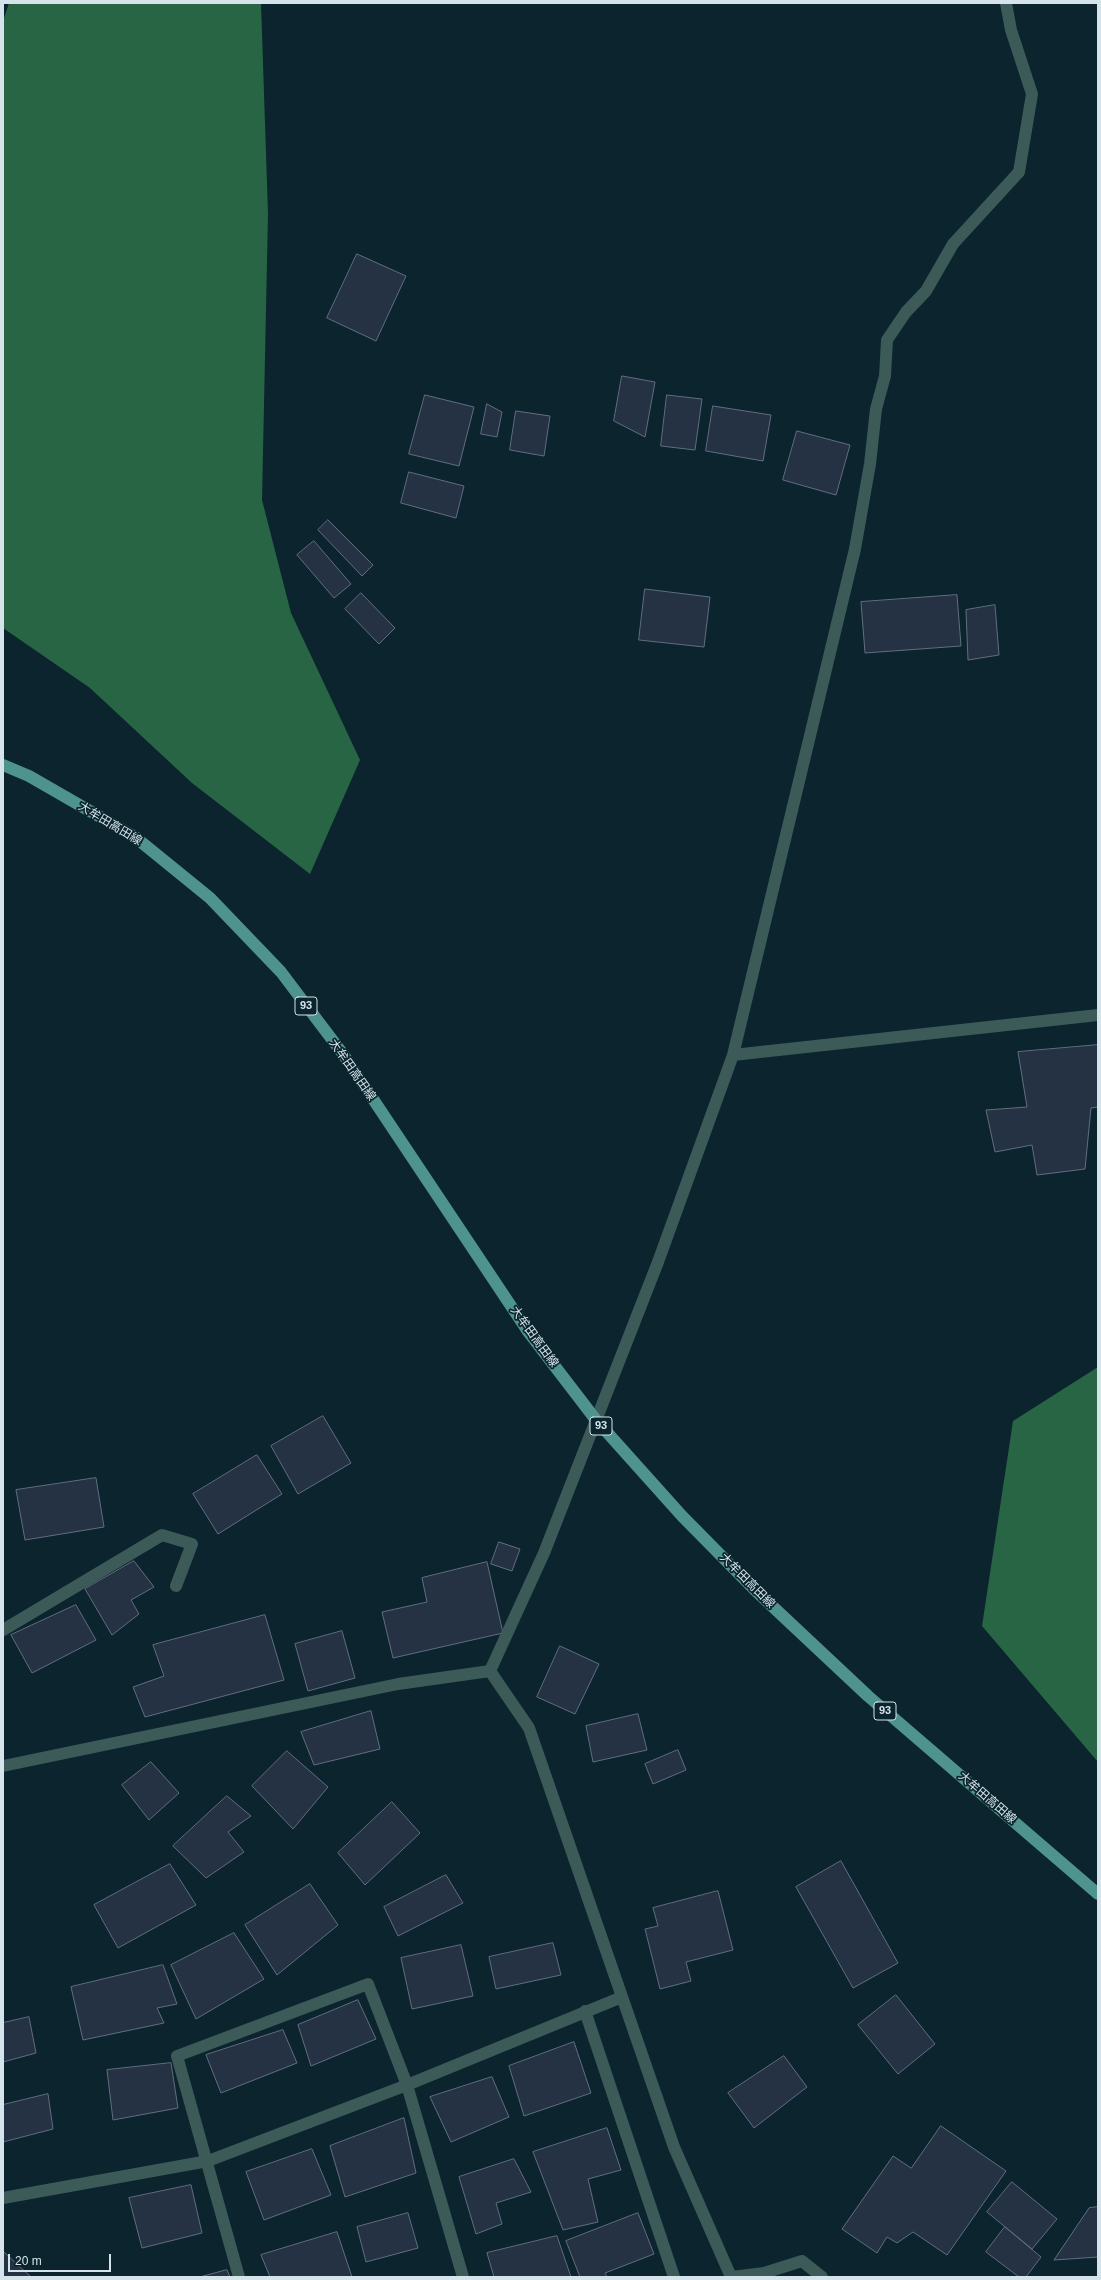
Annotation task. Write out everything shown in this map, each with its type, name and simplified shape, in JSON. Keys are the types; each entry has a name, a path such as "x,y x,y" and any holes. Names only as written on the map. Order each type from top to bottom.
{"main road":[{"name":"大牟田高田線","path":"3,765 29,776 135,837 210,898 281,972 342,1054 527,1330 596,1420 682,1516 755,1590 868,1696 1098,1894"}],"street":[{"path":"490,1671 544,1553 658,1262 733,1055 855,549 870,464 876,409 885,376 887,340 906,312 926,291 953,244 1019,172 1032,94 1011,30 1006,3"},
{"path":"733,1055 1098,1015"},
{"path":"3,1630 162,1535 192,1544 176,1586"},
{"path":"3,1766 398,1684 490,1671"},
{"path":"490,1671 530,1728 674,2147 732,2277 764,2273 802,2261 822,2277"},
{"path":"239,2277 208,2161 177,2056 368,1984 407,2085 464,2277"},
{"path":"3,2198 208,2161 407,2085 622,1997"},
{"path":"585,2011 674,2277"}],"green space":[{"path":"9,3 261,3 268,214 262,500 291,613 360,760 310,874 192,783 90,688 3,628 3,21"},
{"path":"1098,1367 1098,1762 982,1626 1013,1421"}],"building":[{"path":"357,254 406,276 376,341 327,318"},
{"path":"622,376 655,382 645,437 614,421"},
{"path":"425,395 474,407 459,466 409,454"},
{"path":"667,395 702,399 695,450 661,446"},
{"path":"487,404 502,412 497,437 481,434"},
{"path":"713,406 771,415 763,461 706,451"},
{"path":"516,411 550,416 544,456 510,450"},
{"path":"797,431 850,445 836,495 783,480"},
{"path":"409,472 464,486 456,518 401,503"},
{"path":"328,520 373,565 362,576 318,530"},
{"path":"314,541 351,584 334,598 297,555"},
{"path":"645,589 710,597 704,647 639,640"},
{"path":"361,593 395,628 379,644 345,609"},
{"path":"957,595 961,646 865,653 861,602"},
{"path":"995,605 999,655 968,660 966,610"},
{"path":"1098,1045 1098,1107 1091,1108 1085,1169 1037,1175 1032,1145 995,1152 986,1110 1027,1107 1018,1052"},
{"path":"323,1416 351,1463 298,1494 271,1446"},
{"path":"257,1455 282,1494 218,1534 193,1494"},
{"path":"96,1478 104,1527 25,1540 16,1490"},
{"path":"499,1542 520,1549 512,1571 491,1564"},
{"path":"134,1561 154,1587 131,1600 139,1614 112,1635 85,1589"},
{"path":"487,1562 503,1633 393,1658 382,1612 427,1602 422,1578"},
{"path":"76,1605 96,1640 32,1673 11,1635"},
{"path":"265,1615 284,1680 145,1717 133,1687 164,1676 153,1645"},
{"path":"342,1631 355,1678 308,1691 295,1644"},
{"path":"560,1646 599,1664 575,1714 537,1697"},
{"path":"371,1711 380,1749 314,1765 301,1732"},
{"path":"638,1714 647,1750 593,1762 586,1726"},
{"path":"678,1750 686,1770 653,1784 645,1764"},
{"path":"287,1751 328,1787 293,1829 252,1786"},
{"path":"151,1762 179,1793 149,1820 122,1785"},
{"path":"227,1796 251,1816 228,1832 244,1852 206,1878 173,1846"},
{"path":"392,1802 420,1833 365,1885 338,1853"},
{"path":"841,1861 898,1963 853,1988 796,1887"},
{"path":"170,1864 196,1905 118,1948 94,1905"},
{"path":"446,1875 463,1903 398,1936 384,1907"},
{"path":"310,1884 338,1925 277,1975 245,1925"},
{"path":"718,1891 733,1950 686,1962 691,1981 660,1989 645,1929 658,1926 653,1908"},
{"path":"234,1933 264,1979 196,2019 171,1965"},
{"path":"553,1943 561,1975 496,1989 489,1957"},
{"path":"461,1945 473,1996 412,2009 401,1958"},
{"path":"163,1965 177,2004 157,2008 164,2023 83,2040 71,1987"},
{"path":"896,1995 935,2044 898,2074 858,2025"},
{"path":"358,2000 376,2039 311,2066 298,2025"},
{"path":"29,2017 36,2053 3,2062 3,2023"},
{"path":"283,2030 297,2063 221,2093 206,2055"},
{"path":"574,2042 591,2093 524,2116 509,2066"},
{"path":"784,2056 807,2087 754,2128 728,2093"},
{"path":"171,2063 178,2108 113,2120 107,2070"},
{"path":"492,2077 509,2117 451,2142 430,2097"},
{"path":"48,2094 53,2129 3,2142 3,2105"},
{"path":"404,2118 416,2173 345,2197 330,2146"},
{"path":"941,2126 1006,2171 947,2255 913,2232 897,2243 887,2237 877,2253 842,2229 893,2156 911,2168"},
{"path":"607,2128 621,2170 588,2179 598,2222 563,2230 533,2152"},
{"path":"312,2149 331,2195 264,2220 246,2172"},
{"path":"514,2159 531,2192 496,2203 502,2224 476,2234 459,2177"},
{"path":"1012,2182 1057,2219 1032,2249 987,2212"},
{"path":"191,2185 202,2233 142,2248 129,2198"},
{"path":"1098,2207 1098,2257 1054,2260 1089,2208"},
{"path":"408,2213 418,2248 366,2262 357,2227"},
{"path":"638,2213 654,2254 605,2273 607,2277 580,2277 566,2241"},
{"path":"1005,2227 1041,2257 1026,2277 1019,2277 986,2252"},
{"path":"337,2232 352,2277 270,2277 261,2255"},
{"path":"557,2236 571,2277 494,2277 487,2253"},
{"path":"4,2252 31,2277 3,2277"},
{"path":"227,2270 230,2277 200,2277"}]}
